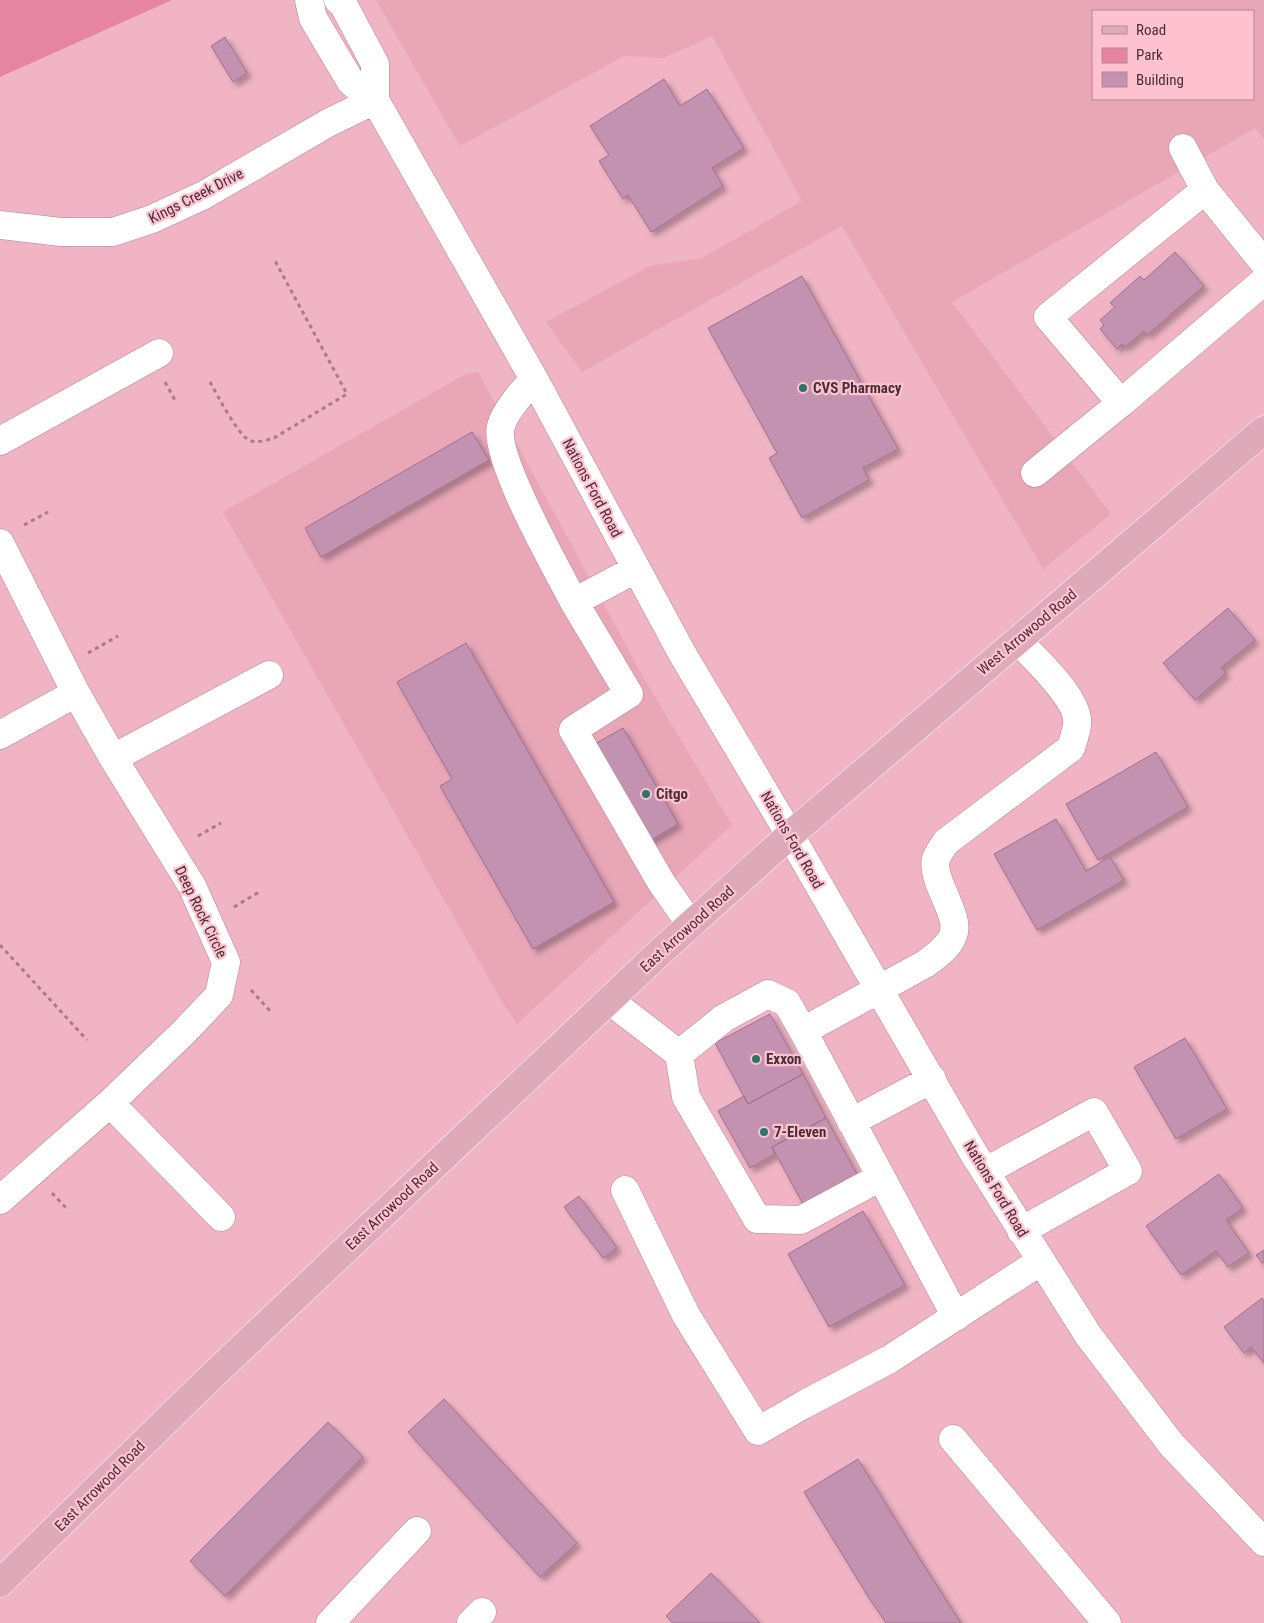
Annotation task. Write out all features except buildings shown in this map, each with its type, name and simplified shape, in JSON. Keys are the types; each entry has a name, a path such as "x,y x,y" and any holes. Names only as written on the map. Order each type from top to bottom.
{"main road":[{"name":"West Arrowood Road","path":"790,835 1264,430"},
{"name":"East Arrowood Road","path":"0,1583 213,1375 609,1000 790,835"}],"street":[{"name":"Nations Ford Road","path":"309,0 313,18 351,82 375,100 534,379 682,655 790,835 974,1154 1021,1231 1088,1335 1171,1444 1264,1542"},
{"name":"Nations Ford Road","path":"338,0 343,4 375,64 375,100"},
{"name":"Kings Creek Drive","path":"0,225 61,232 113,232 152,220 204,195 328,123 375,100"},
{"path":"1183,148 1205,190 1264,263"},
{"path":"1121,403 1048,317 1205,190"},
{"path":"1035,473 1121,403 1264,281"},
{"path":"0,441 159,353"},
{"path":"534,379 513,403 500,427 502,448 522,501 574,602 629,694 573,730 661,882 691,925"},
{"name":"Deep Rock Circle","path":"0,543 76,693 113,758 192,886 226,962 219,995 185,1031 110,1103 0,1200"},
{"path":"574,602 636,569"},
{"path":"803,1031 925,964 942,952 953,939 955,922 937,876 935,860 946,842 1071,748 1078,724 1073,704 1056,681 1017,640"},
{"path":"113,758 269,675"},
{"path":"0,735 76,693"},
{"path":"679,1054 724,1018 768,994 787,1003 956,1317"},
{"path":"609,1000 679,1054 686,1097 757,1218 801,1220 881,1177"},
{"path":"851,1122 932,1079"},
{"path":"110,1103 220,1218"},
{"path":"986,1171 1094,1112 1128,1171 1021,1231"},
{"path":"625,1190 686,1316 758,1431 890,1359 1041,1262"},
{"path":"953,1439 1107,1623"},
{"path":"330,1623 417,1531"}],"path":[{"path":"210,382 240,434 249,441 263,441 274,438 347,394 274,259"},
{"path":"0,945 87,1040"}],"shaded area":[{"path":"376,0 1264,0 1264,139 1255,128 952,302 1111,514 1043,569 842,226 582,372 546,322 650,266 702,258 802,201 712,36 664,58 624,56 460,146"},
{"path":"478,372 642,675 732,825 517,1024 504,1005 223,512 464,375"}],"green space":[{"path":"0,0 172,0 0,77"}],"place":[{"name":"CVS Pharmacy","path":"803,388"},
{"name":"Citgo","path":"646,794"},
{"name":"Exxon","path":"756,1059"},
{"name":"7-Eleven","path":"764,1132"}]}
